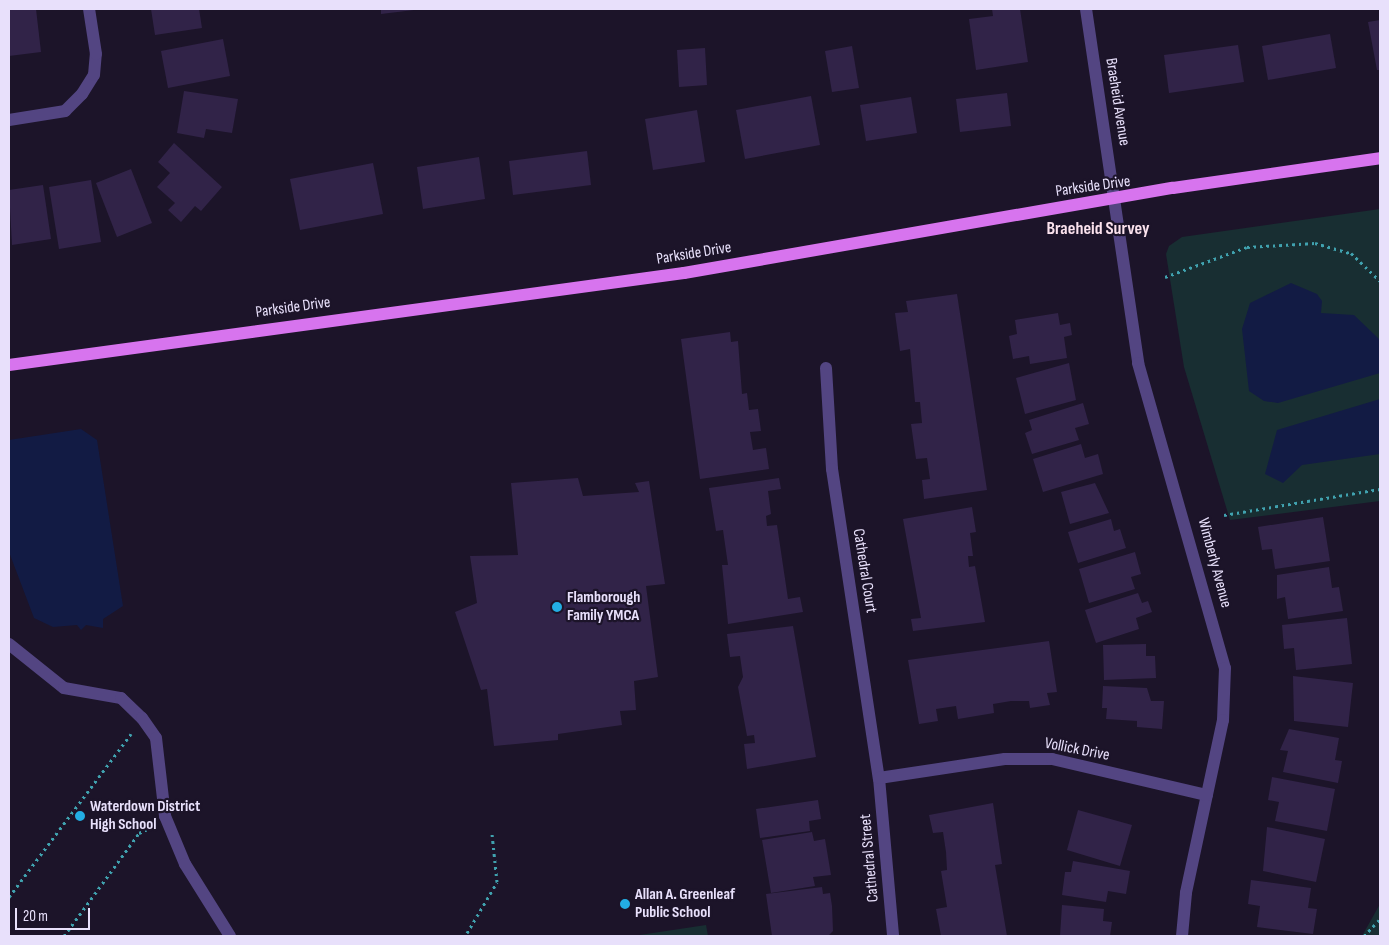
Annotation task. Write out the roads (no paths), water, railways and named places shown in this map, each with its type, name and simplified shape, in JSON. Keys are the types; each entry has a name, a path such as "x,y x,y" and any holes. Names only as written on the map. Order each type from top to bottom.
{"main road":[{"name":"Parkside Drive","path":"9,365 684,272 1380,158"}],"street":[{"path":"9,120 65,111 82,94 94,74 96,54 89,9"},
{"name":"Braeheid Avenue","path":"1086,9 1116,200"},
{"name":"Wimberly Avenue","path":"1116,200 1138,363 1225,668 1224,720 1186,893 1182,936"},
{"name":"Cathedral Court","path":"826,368 832,469 879,778"},
{"path":"9,644 64,688 121,698 142,718 156,738 165,816 185,864 230,936"},
{"name":"Vollick Drive","path":"879,778 1035,758 1207,795"},
{"name":"Cathedral Street","path":"879,778 893,936"}],"water":[{"path":"1291,283 1317,294 1322,301 1321,313 1354,315 1380,340 1380,373 1278,403 1264,401 1249,391 1242,329 1250,303"},
{"path":"1380,399 1380,454 1302,465 1283,483 1265,474 1277,430"},
{"path":"81,429 97,440 123,606 103,619 103,628 86,625 81,630 77,625 53,627 34,618 9,552 9,440"}],"place":[{"name":"Flamborough Family YMCA","path":"557,607"},
{"name":"Waterdown District High School","path":"80,816"},
{"name":"Allan A. Greenleaf Public School","path":"625,904"}],"district":[{"name":"Braeheid Survey","path":"1098,229"}]}
